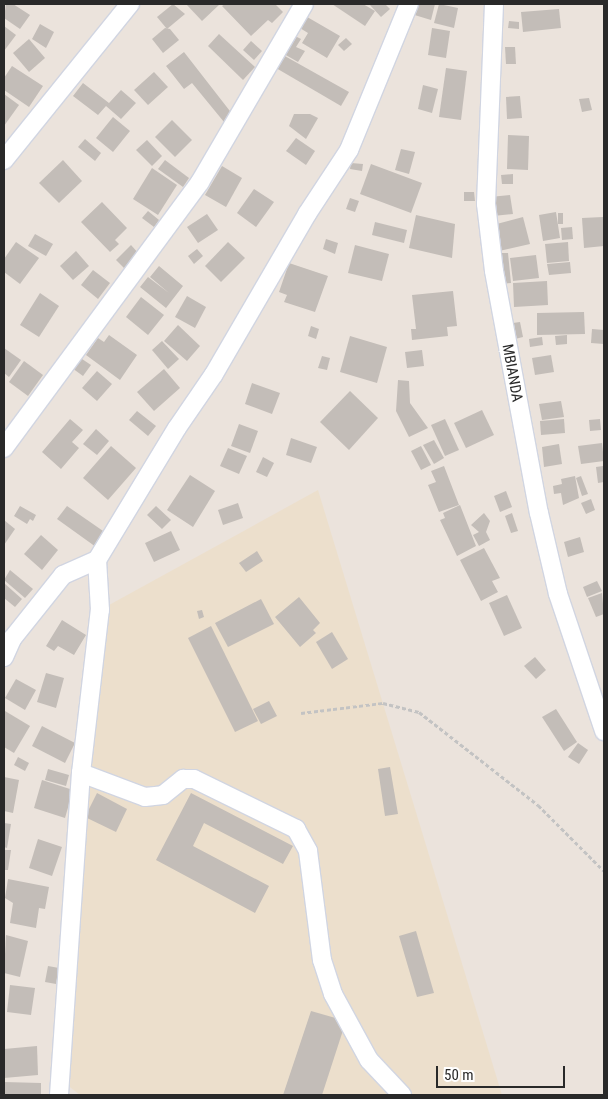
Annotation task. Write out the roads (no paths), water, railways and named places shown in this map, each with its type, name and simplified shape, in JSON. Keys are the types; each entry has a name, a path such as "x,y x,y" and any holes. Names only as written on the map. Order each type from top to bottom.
{"street":[{"path":"4,160 130,4"},
{"path":"4,448 200,182 304,4"},
{"path":"59,1095 81,773 100,610 97,560 172,436 214,374 307,214 349,150 409,4"},
{"name":"MBIANDA","path":"494,4 486,204 494,271 547,549 558,594 604,731"},
{"path":"4,658 12,639 63,575 97,560"},
{"path":"81,773 144,798 163,795 184,779 194,779 296,829 308,851 322,960 333,994 369,1060 402,1095"}]}
